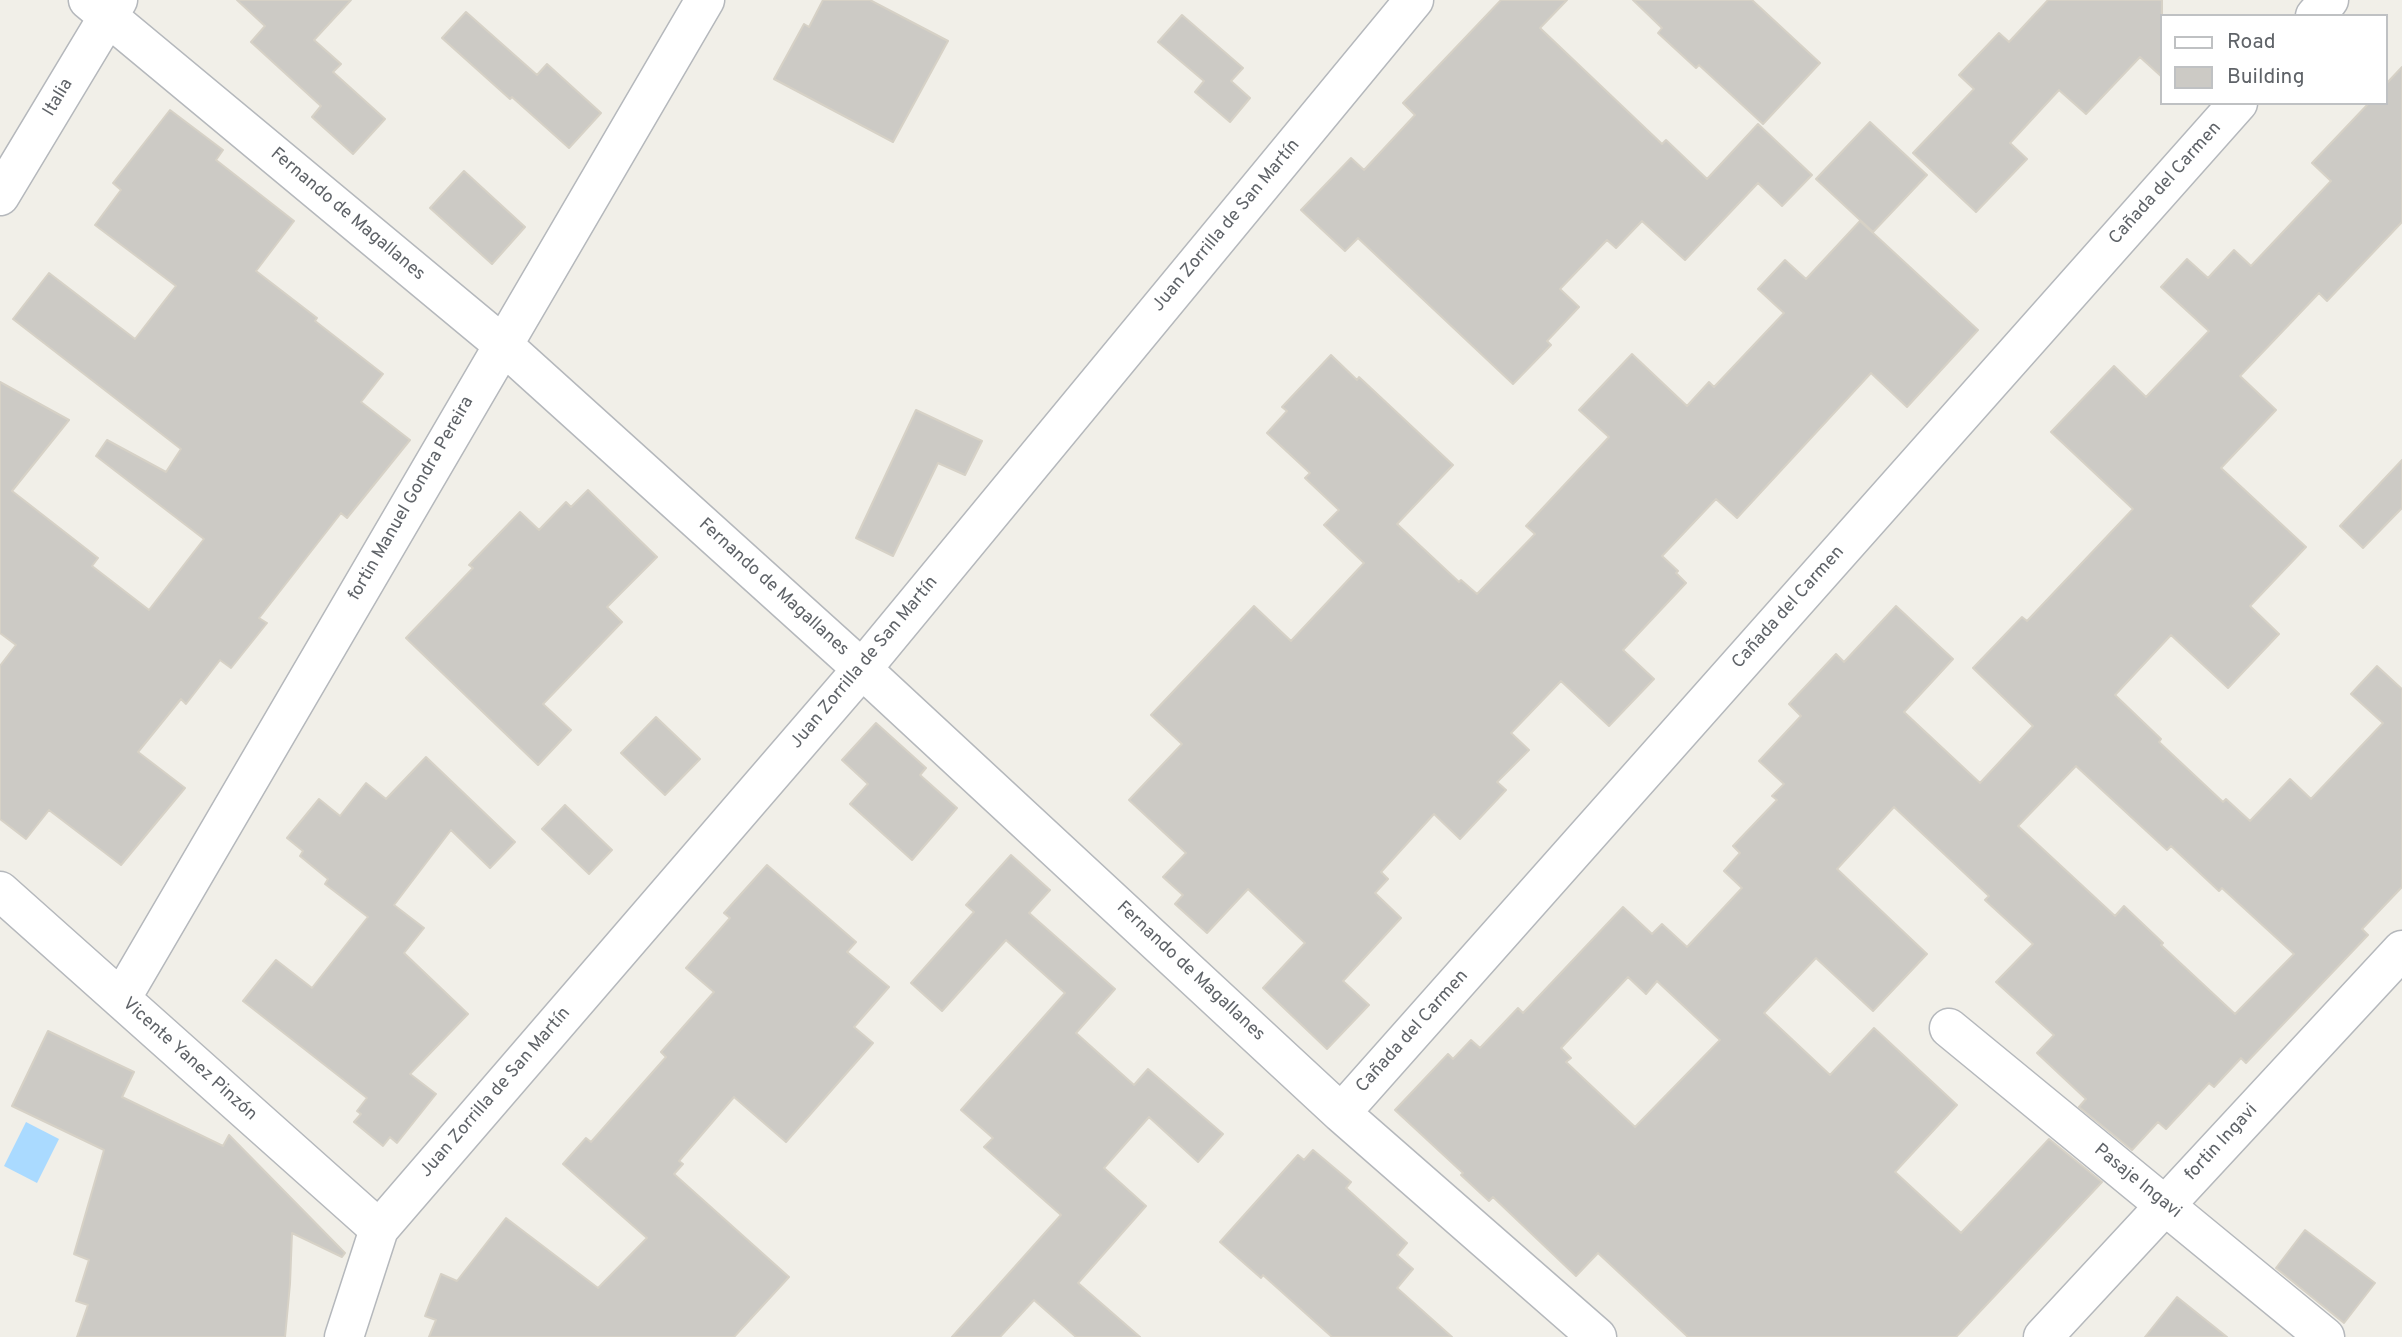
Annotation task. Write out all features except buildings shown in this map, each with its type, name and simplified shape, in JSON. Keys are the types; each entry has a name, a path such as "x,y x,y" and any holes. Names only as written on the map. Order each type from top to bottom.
{"street":[{"name":"fortin Manuel Gondra Pereira","path":"121,999 705,0"},
{"name":"Juan Zorrilla de San Martín","path":"344,1337 379,1229 862,669 1414,0"},
{"path":"2317,14 2329,0"},
{"name":"Fernando de Magallanes","path":"105,6 502,344 862,669 1341,1113 1597,1337"},
{"name":"Italia","path":"0,196 105,6"},
{"name":"Cañada del Carmen","path":"1341,1113 2236,105"},
{"name":"Vicente Yanez Pinzón","path":"0,891 379,1229"},
{"name":"fortin Ingavi","path":"2043,1337 2402,950"},
{"name":"Pasaje Ingavi","path":"1949,1028 2325,1337"}],"water":[{"path":"26,1122 59,1139 37,1183 4,1166"}]}
